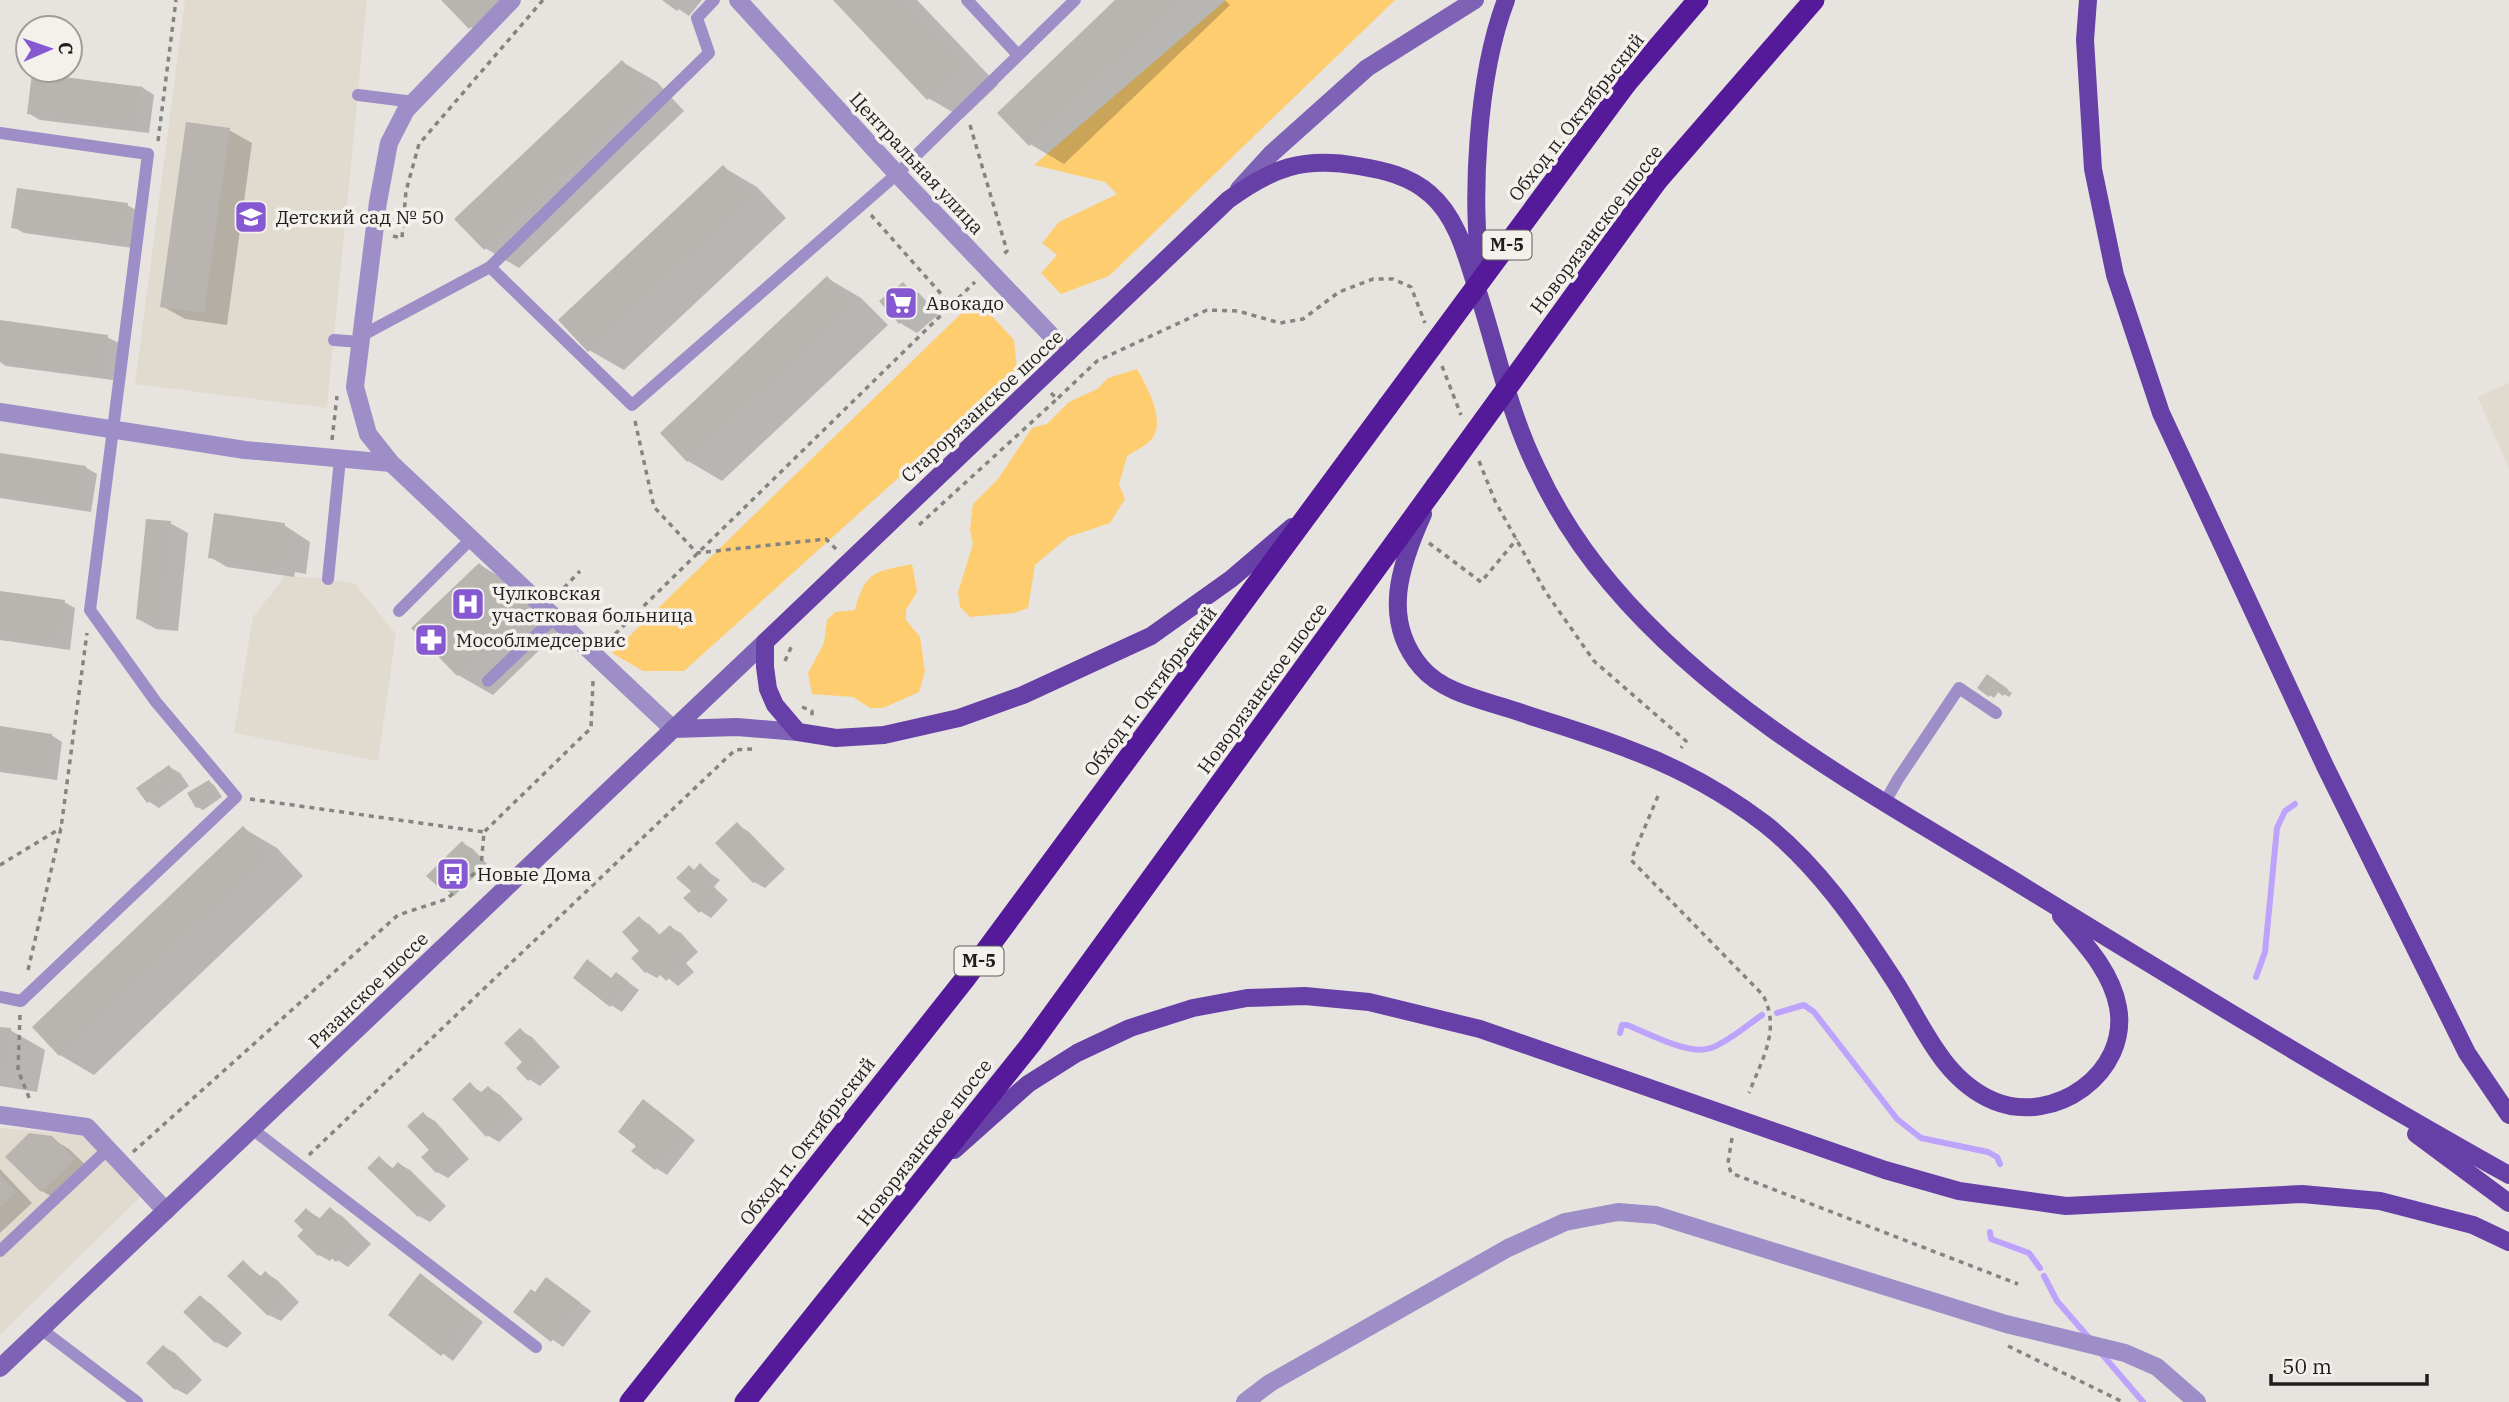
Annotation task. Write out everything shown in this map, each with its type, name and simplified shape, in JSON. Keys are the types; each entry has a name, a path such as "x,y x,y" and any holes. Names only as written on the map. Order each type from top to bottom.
{"highway":[{"name":"Обход п. Октябрьский","path":"630,1402 965,979 1626,84 1699,0"},
{"name":"Новорязанское шоссе","path":"745,1402 1031,1044 1657,181 1814,0"}],"main road":[{"path":"1228,201 1271,154 1367,68 1475,0"},
{"path":"1506,0 1488,67 1481,110 1478,158 1479,247 1489,326 1509,400 1536,468 1571,528 1609,582 1653,630 1707,680 1786,740 2360,1092 2509,1175"},
{"path":"2088,0 2085,40 2093,169 2115,275 2161,413 2325,766 2467,1053 2509,1115"},
{"name":"Старорязанское шоссе","path":"765,642 1228,201 1271,173 1295,165 1318,163 1378,169 1414,182 1440,204 1452,223 1463,246 1489,326"},
{"path":"1436,486 1414,534 1399,584 1398,618 1406,648 1424,670 1445,686 1472,697 1629,749 1681,772 1718,790 1768,826 1806,862 1854,921 1895,980 1935,1049 1954,1074 1995,1102 2016,1107 2061,1101 2082,1090 2097,1077 2111,1056 2118,1034 2118,1008 2110,978 2088,947 2049,903"},
{"path":"673,729 737,727 835,738 884,735 959,718 1023,695 1152,636 1231,579 1313,508"},
{"path":"765,642 768,689 775,705 803,733"},
{"name":"Рязанское шоссе","path":"3,1359 41,1329 765,642"},
{"path":"931,1171 1028,1084 1077,1053 1120,1033 1193,1007 1247,998 1305,996 1369,1002 1480,1029 1885,1170 1959,1191 2066,1206 2302,1194 2380,1201 2473,1224 2509,1242"},
{"path":"2360,1092 2509,1203"}],"street":[{"path":"512,0 406,110 389,143 374,232 355,387 368,433 391,463 673,729"},
{"name":"Центральная улица","path":"738,0 897,174 1068,353"},
{"path":"0,412 245,450 391,463"},
{"path":"0,1115 87,1127 166,1211"},
{"path":"1245,1402 1270,1383 1508,1248 1565,1222 1618,1212 1656,1215 2006,1324 2125,1353 2157,1367 2194,1400"}],"lane":[{"path":"334,340 361,339 490,267 709,53 697,18 714,0"},
{"path":"967,0 1018,55"},
{"path":"490,267 632,405 897,174 1074,0"},
{"path":"358,95 414,102"},
{"path":"0,134 148,154 90,610 156,702 236,797 21,1001 0,997"},
{"path":"328,579 340,459"},
{"path":"399,611 471,539"},
{"path":"488,681 555,617"},
{"path":"1885,802 1959,688 1996,713"},
{"path":"252,1129 536,1347"},
{"path":"0,1251 108,1149"},
{"path":"41,1329 137,1402"}],"path":[{"path":"157,151 176,0"},
{"path":"374,232 402,238 406,191 419,144 543,0"},
{"path":"965,107 1007,251"},
{"path":"862,204 951,305"},
{"path":"1097,361 1207,310 1238,311 1280,323 1303,319 1339,292 1373,279 1392,279 1411,287 1426,325"},
{"path":"121,1162 398,915 447,899 481,867 484,832 591,728 594,654 976,280"},
{"path":"1441,362 1465,425"},
{"path":"319,438 332,440 338,390"},
{"path":"914,529 1057,399"},
{"path":"632,405 654,507 697,553"},
{"path":"1475,450 1495,501 1545,591 1594,661 1686,741 1681,748"},
{"path":"697,553 826,539 848,561"},
{"path":"1424,539 1480,582 1517,540"},
{"path":"38,1120 18,1070 21,1001 61,828 90,610"},
{"path":"783,667 793,641"},
{"path":"794,700 800,707 812,711 803,733"},
{"path":"298,1165 736,750 759,749"},
{"path":"1658,796 1631,860 1763,995 1772,1023 1770,1036 1749,1093"},
{"path":"236,797 484,832"},
{"path":"0,865 61,828"},
{"path":"1732,1138 1728,1163 1731,1173 2018,1284"},
{"path":"2000,1342 2123,1402"}],"shaded area":[{"name":"Детский сад № 50","path":"185,0 367,0 327,408 135,384"},
{"path":"1226,0 1395,0 1109,276 1061,294 1041,273 1057,255 1042,243 1059,222 1117,194 1105,182 1034,165"},
{"path":"976,299 1014,340 1017,371 684,671 643,671 612,653"},
{"path":"1137,369 1154,405 1157,425 1150,441 1127,456 1119,484 1125,499 1110,523 1068,537 1035,565 1028,608 1014,613 970,617 960,607 958,592 973,544 970,530 973,504 998,479 1032,428 1047,424 1069,402 1097,389 1108,378"},
{"path":"2509,383 2509,469 2478,397"},
{"path":"912,564 917,592 906,610 906,620 920,637 925,671 919,692 883,708 870,708 853,697 812,694 808,673 824,643 827,620 835,612 855,610 863,587 874,575"},
{"path":"285,576 355,584 396,634 378,761 234,733 253,617"},
{"path":"0,1128 83,1135 140,1197 0,1335"}],"building":[{"path":"441,0 500,0 469,29"},
{"path":"662,0 686,0 677,11"},
{"path":"833,0 903,0 964,65 927,100"},
{"path":"1115,0 1180,0 1029,146 997,113"},
{"path":"622,60 651,91 484,250 454,219"},
{"path":"84,80 143,87 138,128 27,114 31,84 84,84"},
{"path":"186,122 230,128 204,313 160,307"},
{"path":"723,165 752,197 588,352 558,320"},
{"path":"17,188 128,203 122,243 11,228"},
{"path":"827,276 854,305 687,462 660,433"},
{"path":"903,282 922,304 899,324 879,301"},
{"path":"0,320 108,335 102,375 0,361"},
{"path":"0,453 86,466 80,506 0,495"},
{"path":"214,513 285,523 284,529 294,531 289,565 278,563 277,568 208,558"},
{"path":"146,519 171,521 160,622 136,619"},
{"path":"479,563 528,608 457,676 411,628"},
{"path":"0,591 65,600 59,644 0,636"},
{"path":"1987,674 2008,689 2003,696 1994,689 1989,697 1977,688"},
{"path":"0,726 52,734 46,775 0,768"},
{"path":"169,765 179,779 147,803 136,788"},
{"path":"209,780 218,794 196,808 187,793"},
{"path":"737,822 775,862 753,883 715,843"},
{"path":"243,826 270,855 59,1056 32,1027"},
{"path":"462,841 477,856 442,890 426,876"},
{"path":"700,863 710,873 704,879 718,892 699,913 683,898 691,891 676,878 689,865 694,870"},
{"path":"639,916 658,936 670,925 688,944 676,956 684,964 666,981 652,966 645,973 631,958 639,951 622,932"},
{"path":"587,959 611,978 616,972 629,982 610,1007 573,978"},
{"path":"0,1027 11,1028 3,1074 0,1073"},
{"path":"520,1028 550,1060 528,1081 516,1068 522,1062 504,1043"},
{"path":"470,1082 480,1093 488,1086 513,1112 486,1137 452,1099"},
{"path":"643,1099 685,1132 655,1170 631,1151 636,1146 618,1132"},
{"path":"423,1112 459,1151 436,1173 421,1157 429,1150 407,1126"},
{"path":"29,1133 52,1136 75,1159 41,1192 5,1157"},
{"path":"379,1156 392,1169 398,1162 436,1198 418,1217 367,1168"},
{"path":"0,1175 16,1192 0,1207"},
{"path":"330,1207 360,1236 336,1262 323,1250 318,1256 297,1236 303,1230 294,1221 306,1208 318,1220"},
{"path":"243,1260 260,1277 265,1271 289,1294 268,1316 227,1276"},
{"path":"420,1273 473,1315 441,1356 388,1315"},
{"path":"546,1277 581,1303 551,1342 513,1312 531,1289 535,1292"},
{"path":"200,1295 232,1326 215,1343 183,1312"},
{"path":"163,1345 192,1372 175,1390 146,1363"}],"waterway":[{"path":"2256,977 2265,952 2277,828 2285,811 2295,804"},
{"path":"1777,1013 1804,1005 1814,1012 1897,1119 1921,1138 1988,1152 1997,1157 2000,1164"},
{"path":"1620,1033 1622,1025 1627,1025 1680,1046 1702,1050 1724,1042 1762,1015"},
{"path":"1990,1232 1991,1239 2029,1253 2040,1268"},
{"path":"2044,1276 2057,1301 2090,1339"},
{"path":"2101,1353 2143,1402"}],"place":[{"name":"Детский сад № 50","path":"251,217"},
{"name":"Авокадо","path":"901,303"},
{"name":"Чулковская участковая больница","path":"468,604"},
{"name":"Мособлмедсервис","path":"431,640"},
{"name":"Новые Дома","path":"453,874"}]}
